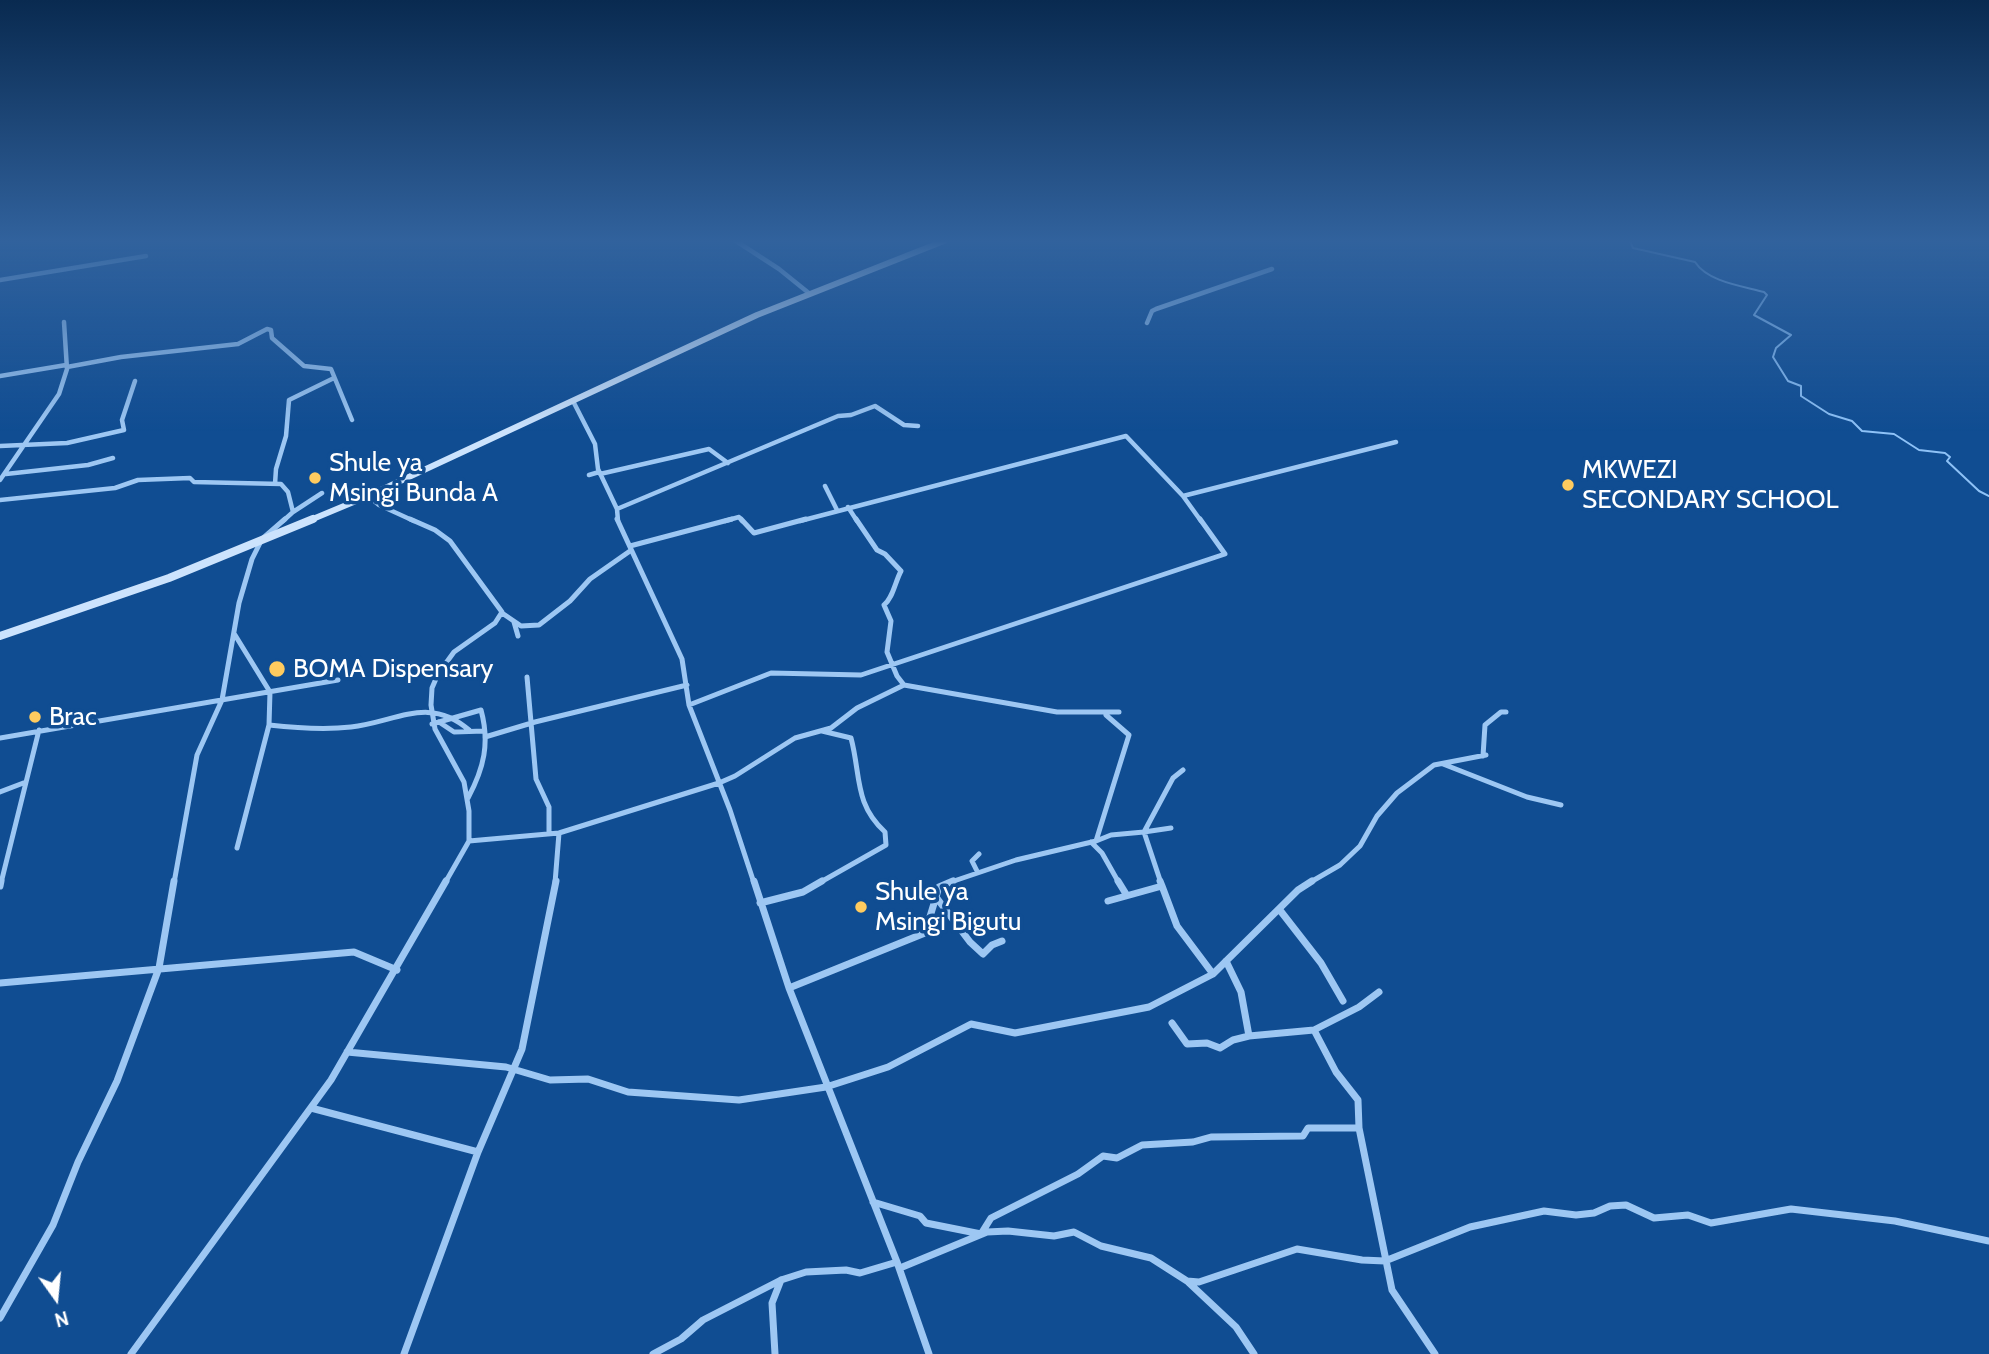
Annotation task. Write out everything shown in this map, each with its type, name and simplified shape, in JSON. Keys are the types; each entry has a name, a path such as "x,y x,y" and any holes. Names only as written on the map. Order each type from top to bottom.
{"main road":[{"path":"0,636 109,600 368,496 783,304"}],"street":[{"path":"1147,323 1152,311 1170,304"},
{"path":"0,480 59,394 66,366 64,322"},
{"path":"0,376 121,357 238,344 267,329 271,330 276,342 304,366 331,369 352,420"},
{"path":"275,484 276,469 286,436 289,400 334,378"},
{"path":"0,446 67,443 124,430 122,420 135,381"},
{"path":"573,401 595,444 599,473 617,509 617,518 630,549 682,659 689,705 719,783 789,988 898,1265 929,1354"},
{"path":"617,509 838,416 879,407 904,425 918,426"},
{"path":"368,496 379,505 435,530 450,541 502,613 528,628 547,622 590,579 630,549 739,517 754,533 1126,436 1183,496 1225,554 861,675 771,673 689,705"},
{"path":"1183,496 1396,442"},
{"path":"589,475 709,449 728,463"},
{"path":"5,474 88,465 113,458"},
{"path":"0,500 115,488 138,481 163,478 190,478 194,482 275,484 285,487 293,512"},
{"path":"825,486 837,510"},
{"path":"0,1318 52,1225 78,1162 117,1081 159,968 197,755 222,699 239,603 252,559 262,539 293,512 322,492"},
{"path":"848,507 877,550 885,554 901,571 893,585 890,600 884,605 891,621 887,652 904,685 929,693 984,702 1106,715 1119,712"},
{"path":"240,548 252,559"},
{"path":"131,1354 311,1108 397,970 470,841 468,798 463,781 445,753 431,714 431,690 442,668 462,643 490,627 502,613"},
{"path":"514,622 518,636"},
{"path":"235,635 270,692 269,725 237,848"},
{"path":"527,677 536,779 549,807 550,834"},
{"path":"0,738 338,680"},
{"path":"435,723 454,732 469,730 485,734 611,706 687,685"},
{"path":"470,841 559,833 719,783 735,776 795,738 831,728 857,708 904,685"},
{"path":"435,723 481,710 485,734 485,765 468,798"},
{"path":"347,1052 514,1069 550,1080 588,1079 628,1092 739,1100 826,1087 888,1067 971,1024 1015,1033 1149,1007 1213,974 1298,890 1340,864 1360,846 1377,816 1397,793 1434,765 1484,755 1485,724 1501,712 1506,712"},
{"path":"269,725 353,727 407,713 444,713 454,717 469,730"},
{"path":"1093,842 1106,815 1112,782 1129,735 1106,715"},
{"path":"0,886 39,730"},
{"path":"760,903 803,892 886,845 885,832 870,820 862,801 856,754 851,738 821,731"},
{"path":"1443,764 1527,797 1561,805"},
{"path":"1183,770 1174,778 1144,832 1177,926 1213,974"},
{"path":"0,792 26,782"},
{"path":"789,988 925,933 939,887 977,871 1111,835 1171,828"},
{"path":"404,1354 478,1152 522,1049 549,924 559,860 559,833"},
{"path":"1093,842 1101,850 1113,876 1126,894"},
{"path":"977,871 972,861 979,854"},
{"path":"1108,901 1162,886"},
{"path":"936,897 956,919 974,948 983,954 992,945 1002,942"},
{"path":"1279,909 1316,956 1343,1001"},
{"path":"0,983 354,952 397,970"},
{"path":"1226,961 1241,992 1249,1036"},
{"path":"1172,1023 1187,1044 1207,1043 1220,1048 1233,1040 1249,1036 1314,1030 1359,1007 1379,992"},
{"path":"1314,1030 1336,1072 1358,1100 1359,1128 1392,1290 1409,1320 1435,1354"},
{"path":"311,1108 478,1152"},
{"path":"981,1234 991,1218 1078,1174 1103,1156 1117,1158 1126,1150 1175,1140 1193,1143 1204,1138 1249,1135 1264,1139 1304,1136 1308,1128 1359,1128"},
{"path":"873,1202 920,1216 926,1223 981,1234"},
{"path":"1187,1281 1199,1282 1297,1249 1362,1260 1385,1261 1470,1227 1544,1211 1576,1215 1594,1213 1610,1206 1626,1205 1654,1218 1688,1215 1711,1223 1791,1209 1895,1221 1989,1241"},
{"path":"653,1354 681,1339 703,1320 782,1280 806,1272 846,1270 860,1273 898,1265 988,1231 1063,1237 1073,1232 1101,1246 1151,1258 1187,1281 1236,1327 1254,1354"},
{"path":"775,1354 772,1303 782,1280"}],"waterway":[{"path":"1761,304 1754,315 1791,335 1776,348 1773,357 1788,381 1801,386 1801,396 1829,414 1852,421 1862,431 1894,434 1919,450 1945,453 1950,457 1947,461 1979,491 1989,496"}],"place":[{"name":"Shule ya Msingi Bunda A","path":"315,478"},
{"name":"MKWEZI SECONDARY SCHOOL","path":"1568,485"},
{"name":"BOMA Dispensary","path":"277,669"},
{"name":"Brac","path":"35,717"},
{"name":"Shule ya Msingi Bigutu","path":"861,907"}]}
